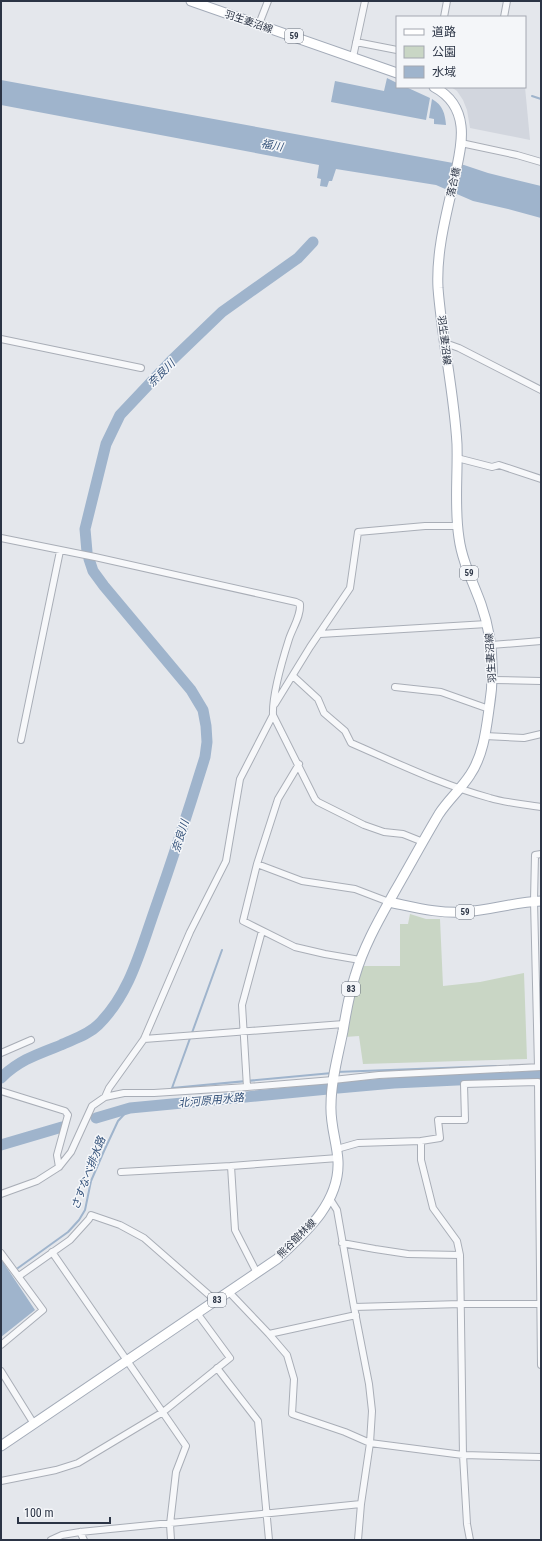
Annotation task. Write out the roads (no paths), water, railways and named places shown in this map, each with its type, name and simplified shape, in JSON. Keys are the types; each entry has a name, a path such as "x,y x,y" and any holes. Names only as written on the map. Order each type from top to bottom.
{"main road":[{"name":"羽生妻沼線","path":"191,1 396,72"},
{"name":"59","path":"436,88 448,96 455,107 461,126 461,145"},
{"name":"落合橋","path":"446,216 461,145"},
{"name":"羽生妻沼線","path":"389,902 444,808 472,773 476,765 485,736 493,680 491,645 487,624 462,553 457,526 457,458 455,430 438,274 446,216"},
{"name":"59","path":"389,902 431,911 452,912 480,910 538,901"},
{"name":"熊谷館林線","path":"1,1446 257,1273 276,1259 300,1237 320,1214 330,1199 337,1181 337,1154 331,1120 331,1094 332,1081 351,988 360,960 372,932 389,902"}],"street":[{"path":"258,24 268,1"},
{"path":"353,57 365,1"},
{"path":"444,16 447,1"},
{"path":"504,16 507,1"},
{"path":"356,42 396,50"},
{"path":"461,145 517,155 541,162"},
{"path":"1,339 141,368"},
{"path":"445,343 459,348 541,390"},
{"path":"457,458 492,467 499,466 541,479"},
{"path":"105,1097 109,1088 144,1039 190,932 226,861 240,779 273,711 293,676 350,588 358,532 425,526 457,526"},
{"path":"1,538 95,557 300,604 301,610 289,638 273,711 315,799 318,802 366,825 384,832 403,834 423,842"},
{"path":"21,740 60,551"},
{"path":"320,634 487,624"},
{"path":"491,645 541,641"},
{"path":"293,676 318,700 324,713 345,731 351,743 427,776 491,799 541,807"},
{"path":"493,680 541,681"},
{"path":"395,687 441,692 489,709"},
{"path":"485,736 524,738 541,734"},
{"path":"299,764 278,799 257,864 243,921 295,946 325,954 360,960"},
{"path":"1,1194 37,1181 59,1168 71,1152 92,1106 105,1097 124,1093 154,1093 332,1081 379,1075 540,1067 538,901 535,855 541,854"},
{"path":"257,864 302,881 356,889 389,902"},
{"path":"247,1087 242,1005 262,931"},
{"path":"144,1039 344,1024"},
{"path":"1,1053 31,1040"},
{"path":"121,1172 230,1166 337,1154 358,1143 421,1141 440,1138 438,1120 466,1120 464,1084 538,1082 541,1365"},
{"path":"2,1091 65,1111 68,1115 58,1155 59,1168"},
{"path":"421,1141 421,1160 433,1208 457,1241 460,1255 463,1455 467,1524 470,1540"},
{"path":"230,1166 235,1230 257,1273"},
{"path":"330,1199 337,1210 354,1307 370,1384 372,1411 370,1443 360,1504 358,1540"},
{"path":"19,1276 70,1240 91,1215 120,1225 144,1238 216,1301"},
{"path":"342,1243 375,1250 408,1254 460,1255"},
{"path":"52,1252 186,1446 176,1472 170,1524 172,1540"},
{"path":"1,1253 42,1310 1,1345"},
{"path":"229,1292 287,1355 294,1379 292,1414 345,1432 370,1443 463,1455 541,1457"},
{"path":"354,1307 460,1304 540,1304"},
{"path":"1,1481 56,1470 78,1463 162,1412 230,1358 197,1313"},
{"path":"269,1334 356,1315"},
{"path":"217,1368 258,1421 265,1514 269,1540"},
{"path":"1,1371 34,1424"},
{"path":"51,1540 62,1535 80,1532 360,1504"},
{"path":"80,1532 84,1540"}],"water":[{"path":"387,78 396,82 396,88 408,88 430,98 426,120 331,102 335,81 384,91"},
{"name":"福川","path":"1,80 464,165 488,173 541,186 541,218 473,201 436,185 336,169 332,181 329,181 327,187 320,186 321,179 317,178 319,165 1,105"},
{"path":"432,99 439,104 443,110 446,125 434,124 434,119 429,118"},
{"path":"1,1259 35,1310 1,1337"}],"waterway":[{"path":"532,96 541,99"},
{"name":"奈良川","path":"87,552 85,529 106,444 120,415 171,361 222,312 298,258 313,242"},
{"name":"奈良川","path":"1,1078 29,1058 90,1032 109,1013 118,1000 126,987 138,957 174,854 205,757 207,742 203,710 191,690 104,586 93,571 89,559"},
{"path":"222,950 172,1088 332,1073"},
{"path":"336,1072 496,1066"},
{"name":"北河原用水路","path":"338,1088 394,1083 541,1076"},
{"name":"北河原用水路","path":"96,1118 130,1108 328,1089"},
{"name":"さすなべ排水路","path":"18,1268 68,1232 79,1220 85,1210 91,1181 104,1151 118,1121 130,1108"},
{"name":"北河原用水路","path":"1,1145 62,1127"}]}
